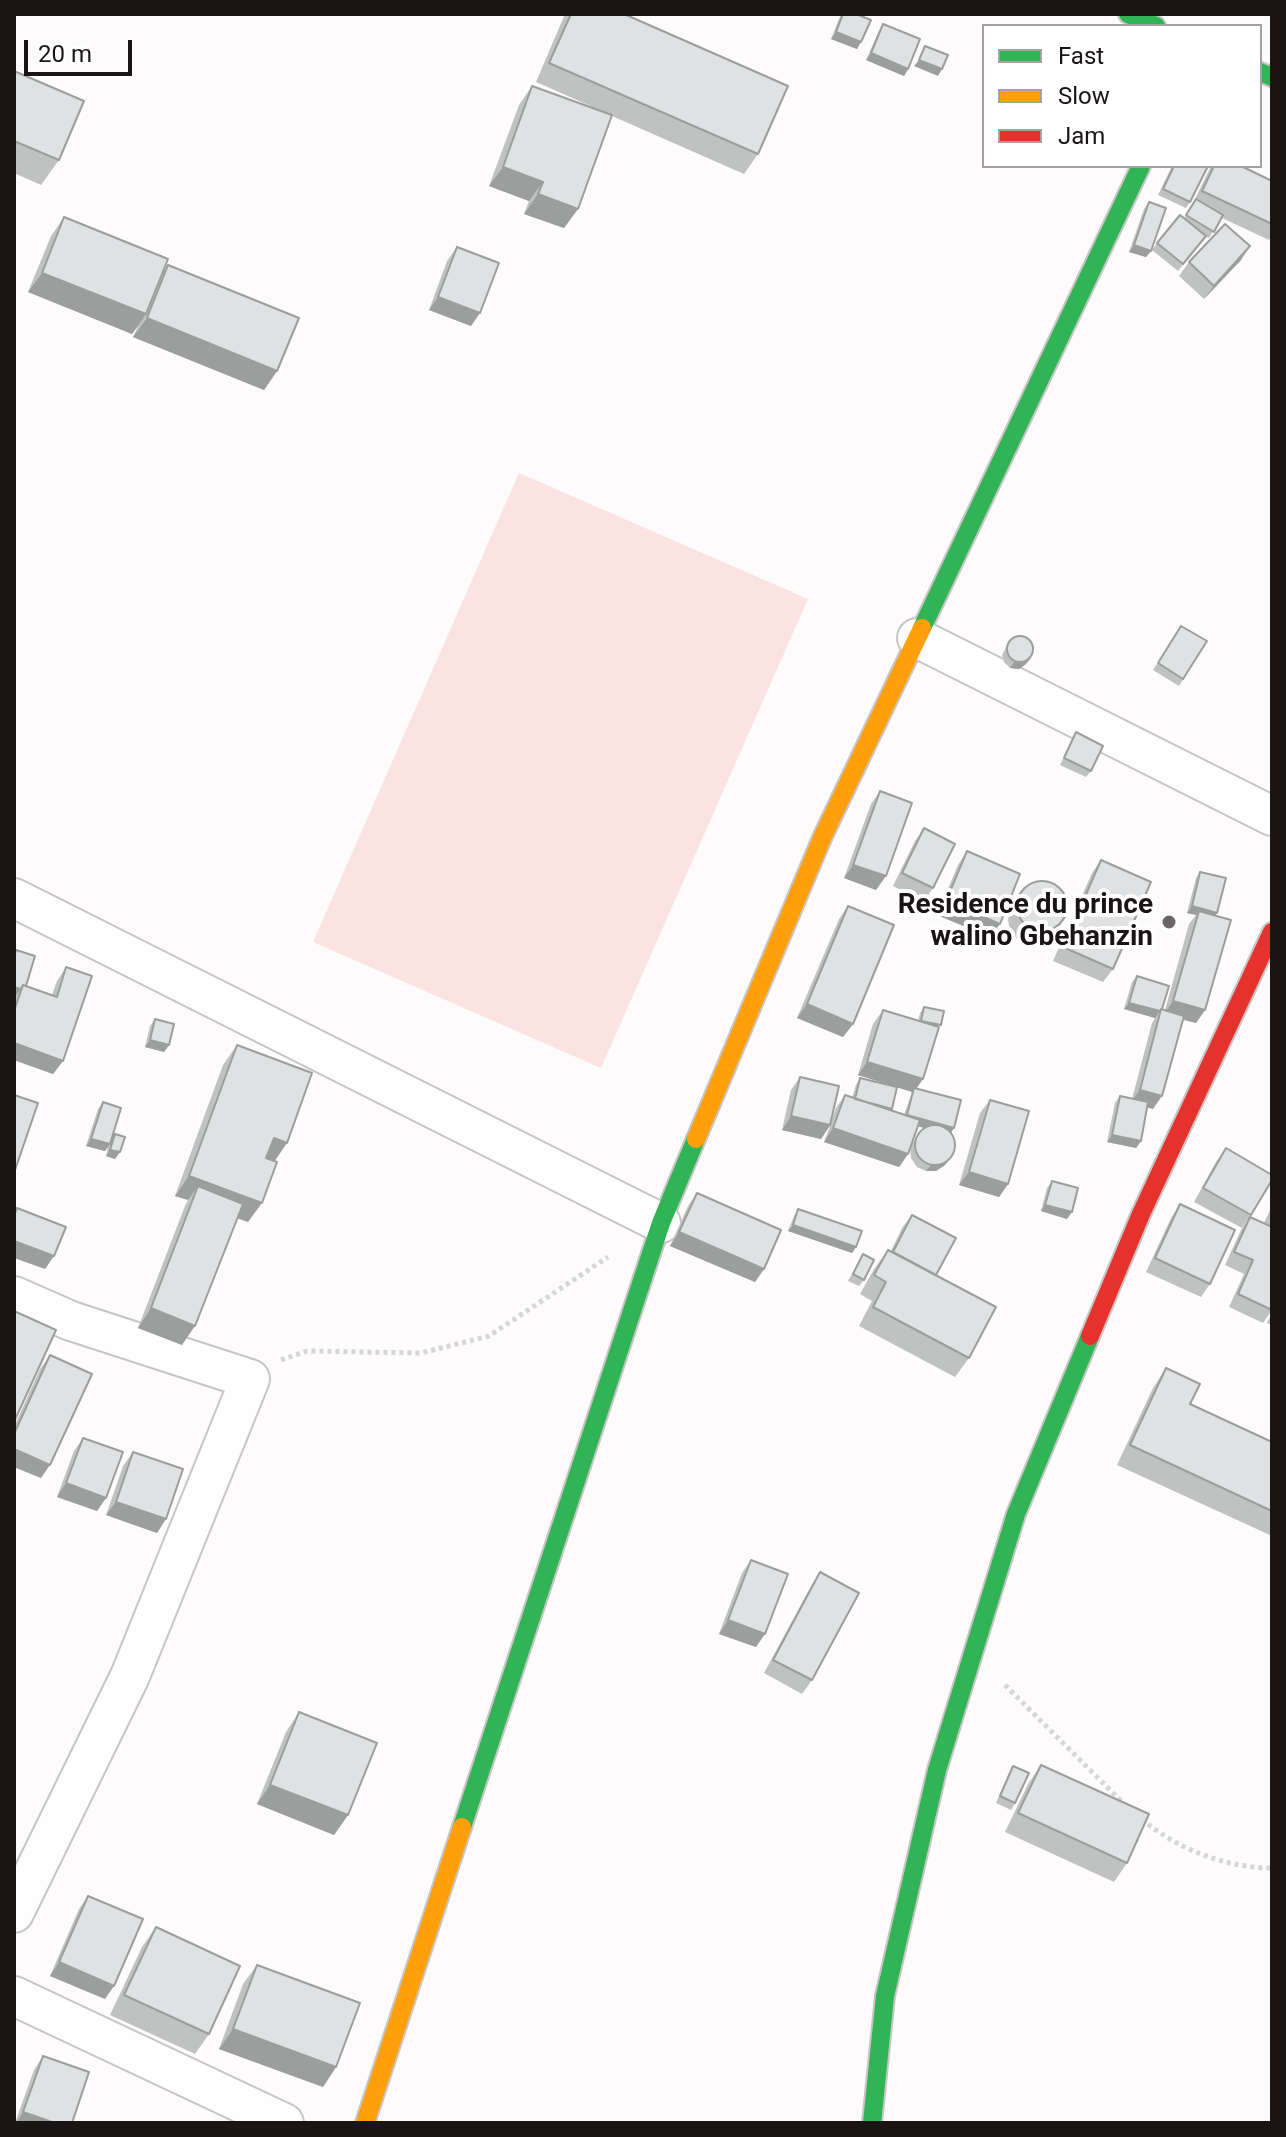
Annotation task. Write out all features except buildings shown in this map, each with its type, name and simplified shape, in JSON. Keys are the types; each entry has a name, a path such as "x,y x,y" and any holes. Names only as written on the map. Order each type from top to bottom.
{"street":[{"path":"1128,14 1151,24"},
{"path":"365,2123 661,1223 822,838 1140,168"},
{"path":"917,638 1272,816"},
{"path":"14,898 661,1223"},
{"path":"872,2123 885,1996 937,1770 1021,1499 1141,1214 1272,932"},
{"path":"14,1296 71,1321 250,1379 130,1676 14,1913"},
{"path":"14,1996 284,2123"}],"path":[{"path":"250,1379 263,1367 307,1351 421,1353 489,1336 613,1255"},
{"path":"973,1653 1115,1795 1155,1830 1198,1852 1248,1868 1272,1868"}],"shaded area":[{"path":"519,473 808,599 601,1068 313,942"}],"traffic: fast":[{"path":"1128,14 1151,24"},
{"path":"1262,73 1272,77"},
{"path":"922,628 1140,168"},
{"path":"462,1827 661,1223 696,1139"},
{"path":"872,2123 885,1996 937,1770 1016,1514 1090,1336"}],"traffic: slow":[{"path":"696,1139 822,838 922,628"},
{"path":"365,2123 462,1827"}],"traffic: jam":[{"path":"1090,1336 1141,1214 1272,932"}],"place":[{"name":"Residence du prince walino Gbehanzin","path":"1169,922"}]}
